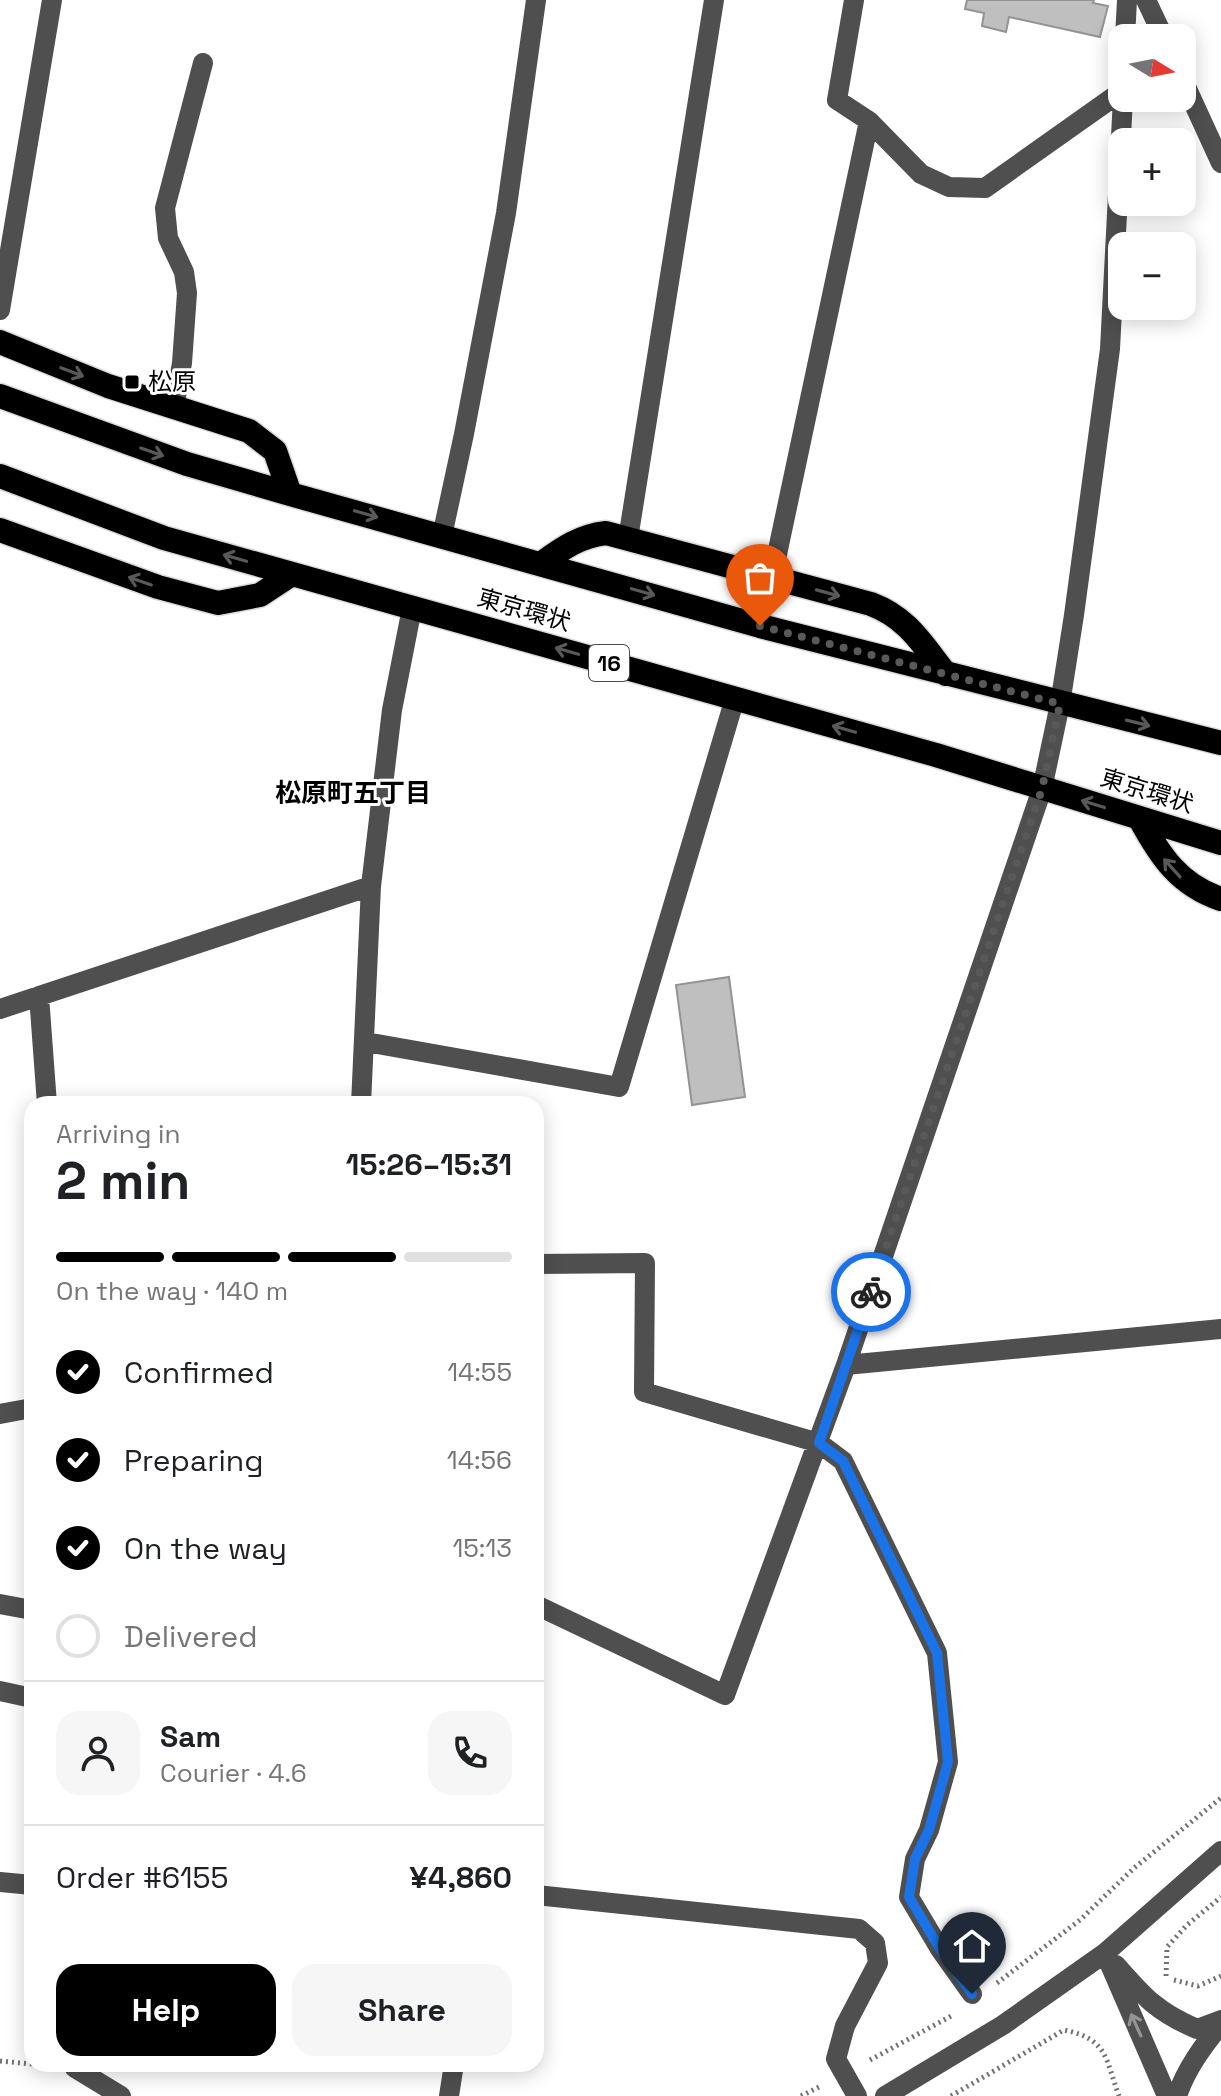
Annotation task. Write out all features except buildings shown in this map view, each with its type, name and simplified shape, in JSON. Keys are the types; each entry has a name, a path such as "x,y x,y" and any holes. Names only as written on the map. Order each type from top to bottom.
{"highway":[{"path":"0,342 174,408 249,431 275,451 282,463 290,494"},
{"name":"東京環状","path":"0,396 187,464 290,494 760,626 1221,743"},
{"name":"東京環状","path":"0,476 164,538 936,755 1221,843"},
{"path":"0,530 158,587 218,603 260,595 292,574"},
{"path":"542,563 570,543 589,535 606,533 772,578 892,612 907,625 946,674"},
{"path":"1140,819 1158,853 1173,871 1183,880 1221,899"}],"street":[{"path":"0,310 52,0"},
{"path":"442,536 506,213 536,0"},
{"path":"628,539 714,0"},
{"path":"854,0 837,100 869,121 921,174 949,187 985,188 1108,101"},
{"path":"1126,24 1127,0"},
{"path":"1146,0 1157,24"},
{"path":"174,408 182,363 187,293 184,272 168,238 165,208 203,63"},
{"path":"1196,100 1212,126 1221,163"},
{"path":"544,1609 725,1695 819,1443 1042,789 1060,704 1110,349 1122,112"},
{"path":"772,578 869,121"},
{"path":"362,1096 371,886 392,710 412,608"},
{"path":"366,1042 619,1087 735,698"},
{"path":"0,1009 371,886"},
{"path":"39,996 46,1096"},
{"path":"544,1264 645,1263 644,1392 819,1443 843,1461 937,1653 948,1762 929,1830 915,1859 909,1897 973,1999"},
{"path":"846,1365 1221,1329"},
{"path":"0,1414 24,1410"},
{"path":"0,1604 24,1608"},
{"path":"0,1691 24,1696"},
{"path":"885,2096 1003,2025 1105,1953 1221,1851"},
{"path":"0,1882 24,1884"},
{"path":"544,1896 859,1929 875,1943 878,1963 845,2026 836,2059 857,2096"},
{"path":"1105,1953 1152,2005 1172,2019 1197,2029 1221,2022"},
{"path":"1105,1953 1167,2096"},
{"path":"1177,2096 1181,2082 1221,2022"},
{"path":"82,2072 121,2096"},
{"path":"449,2096 453,2072"}],"path":[{"path":"801,2096 973,1999 1080,1920 1134,1868 1221,1798"},
{"path":"1221,1897 1187,1925 1167,1947 1166,1979 1198,1986 1221,1976"},
{"path":"951,2096 1064,2030 1086,2035 1101,2046 1119,2096"},
{"path":"0,2061 24,2063"}],"way so far":[{"path":"760,626 1060,704 1042,789 871,1292"}],"place":[{"name":"松原","path":"132,382"}],"district":[{"name":"松原町五丁目","path":"353,793"}],"route":[{"path":"871,1292 819,1443 843,1461 937,1653 948,1762 929,1830 915,1859 909,1897 972,1994"}]}
